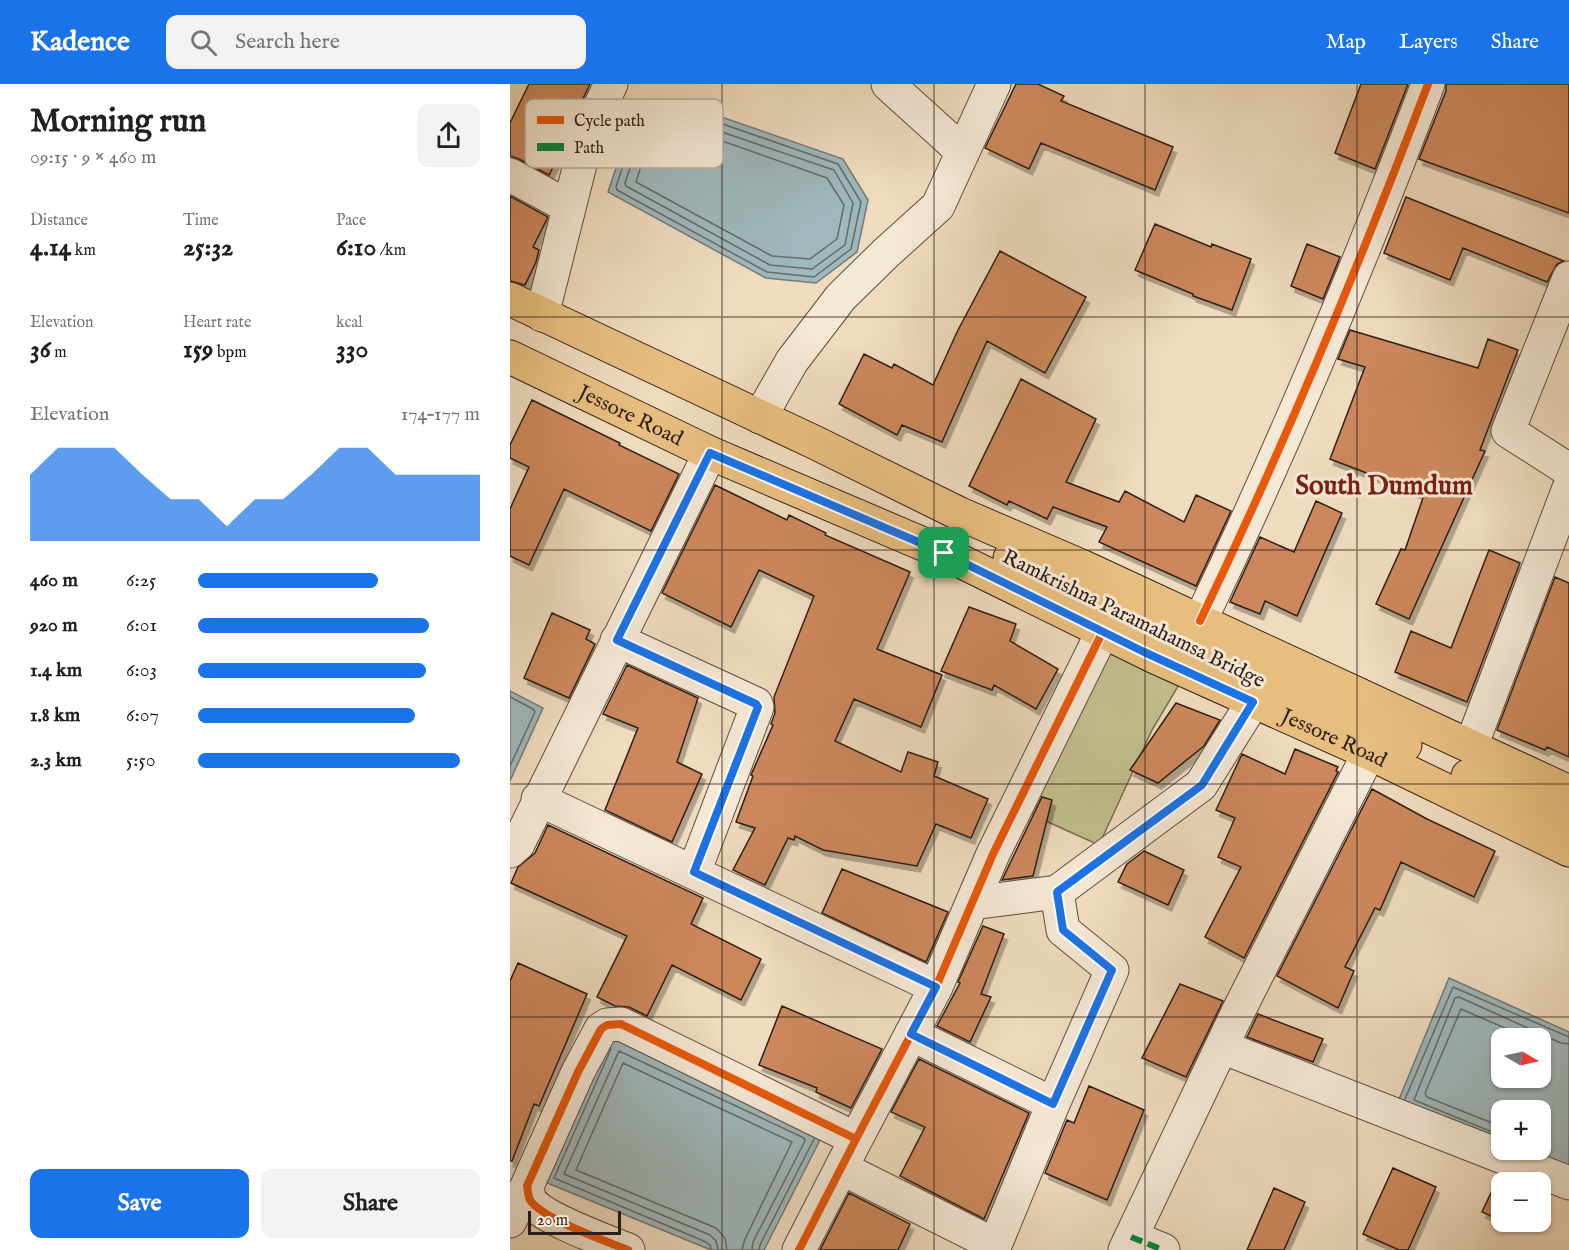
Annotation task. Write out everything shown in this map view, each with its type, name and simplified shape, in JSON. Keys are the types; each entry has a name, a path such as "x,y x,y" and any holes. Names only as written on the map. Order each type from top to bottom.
{"main road":[{"path":"510,299 960,514 1081,566 1569,792"},
{"name":"Jessore Road","path":"510,357 710,453 944,553 1103,631 1253,702 1369,753 1569,850"},
{"path":"960,514 993,550"},
{"path":"944,553 993,550"},
{"name":"Ramkrishna Paramahamsa Bridge","path":"993,550 1154,629 1403,744 1569,824"}],"street":[{"path":"604,99 611,84"},
{"path":"888,84 963,152"},
{"path":"759,417 792,361 841,297 938,206 994,84"},
{"path":"1200,621 1254,508 1382,204 1428,84"},
{"path":"542,315 579,168"},
{"path":"510,176 569,207"},
{"path":"1569,278 1508,431 1569,470"},
{"path":"510,851 518,844 538,799 710,453"},
{"path":"1471,746 1569,488"},
{"path":"799,1250 936,987 993,854 1103,631"},
{"path":"617,640 756,704 758,707 694,872"},
{"path":"972,903 1057,892 1202,785 1253,702"},
{"path":"1163,1250 1128,1243 1222,1047 1369,753"},
{"path":"538,799 936,987"},
{"path":"841,1168 994,1248 1053,1104 1112,970 1063,930 1057,892"},
{"path":"510,1221 578,1072 601,1029 613,1024 621,1024 856,1139"},
{"path":"911,1034 1053,1104"},
{"path":"1222,1047 1569,1183"},
{"path":"526,1186 530,1199 538,1208 552,1217 628,1250"}],"shaded area":[{"path":"1110,635 1187,671 1152,730 1099,845 1026,810"}],"water":[{"path":"723,117 843,159 868,200 857,252 816,283 766,278 608,192 616,168 723,168"},
{"path":"510,691 543,708 510,781"},
{"path":"1449,978 1569,1032 1569,1177 1526,1160 1551,1160 1551,1100 1491,1100 1491,1147 1395,1109"},
{"path":"612,1031 824,1132 764,1250 711,1250 545,1182"}],"building":[{"path":"529,84 590,84 583,99 525,99 525,162 510,156 510,123"},
{"path":"1016,84 1038,84 1064,96 1061,101 1173,147 1155,190 1041,143 1029,169 985,148"},
{"path":"1361,84 1408,84 1375,169 1335,153"},
{"path":"1446,84 1569,84 1569,213 1419,159 1446,91"},
{"path":"536,168 553,168 549,175"},
{"path":"510,196 548,217 533,247 539,250 525,285 510,281"},
{"path":"1406,197 1564,261 1557,264 1547,282 1463,248 1450,280 1384,253"},
{"path":"1155,224 1211,247 1212,244 1251,259 1232,310 1193,296 1193,294 1135,270"},
{"path":"1307,244 1340,257 1323,299 1291,286"},
{"path":"1000,251 1086,297 1045,373 987,341 942,442 902,425 897,435 839,404 864,354 892,368 894,364 933,385 957,332"},
{"path":"1350,330 1478,368 1488,339 1518,350 1480,450 1485,451 1409,619 1376,604 1401,549 1405,550 1424,495 1330,459 1365,367 1338,359"},
{"path":"1021,379 1096,419 1066,482 1119,502 1125,491 1184,522 1196,495 1231,511 1196,586 1099,542 1107,527 1053,507 1047,519 1009,501 1007,505 969,486"},
{"path":"532,400 679,474 651,531 564,489 529,565 510,556 510,509 529,467 510,458 510,445"},
{"path":"715,485 787,520 789,515 826,533 825,535 910,572 877,649 942,675 921,727 854,699 835,741 901,772 908,752 938,762 934,776 988,799 971,838 936,824 917,866 823,850 795,836 794,840 788,838 765,885 733,870 755,828 736,822 753,776 751,775 773,725 771,724 775,713 774,697 814,596 759,570 731,627 662,593"},
{"path":"1316,501 1342,513 1297,616 1265,601 1260,614 1230,602 1260,537 1294,552"},
{"path":"1489,550 1520,563 1467,702 1395,672 1411,631 1451,648"},
{"path":"1555,577 1569,583 1569,757 1547,747 1545,750 1497,730"},
{"path":"969,607 1016,624 1010,641 1058,669 1036,709 994,685 992,690 941,671"},
{"path":"552,613 590,630 586,639 595,644 569,698 524,678"},
{"path":"627,665 698,698 677,762 702,774 672,842 605,810 638,728 603,714"},
{"path":"1176,703 1220,720 1204,746 1158,783 1130,770"},
{"path":"1295,749 1338,767 1336,771 1338,772 1244,958 1205,937 1241,867 1218,857 1235,818 1216,810 1242,754 1285,774"},
{"path":"1372,789 1427,819 1495,851 1474,897 1401,862 1380,910 1375,908 1345,967 1354,971 1338,1008 1277,976"},
{"path":"1042,797 1052,800 1033,876 1002,880"},
{"path":"548,825 703,898 691,924 761,959 741,1000 672,965 647,1016 629,1007 615,1006 597,997 627,936 511,883 518,867 535,853"},
{"path":"1144,851 1184,870 1168,905 1118,882 1127,864"},
{"path":"842,869 948,912 926,962 822,913"},
{"path":"983,926 1004,934 981,994 991,997 970,1042 937,1026 960,983 958,982"},
{"path":"518,963 587,994 539,1106 534,1104 512,1161 510,1161 510,981"},
{"path":"1180,984 1223,1001 1186,1077 1142,1058"},
{"path":"782,1006 882,1049 851,1108 816,1092 817,1088 759,1065"},
{"path":"1258,1014 1323,1039 1313,1062 1247,1037"},
{"path":"919,1059 1029,1113 984,1219 900,1176 925,1127 891,1112"},
{"path":"1089,1086 1144,1110 1107,1200 1045,1173 1067,1120 1074,1123"},
{"path":"1393,1168 1436,1187 1408,1250 1399,1250 1363,1234"},
{"path":"1274,1188 1305,1202 1284,1250 1247,1250"},
{"path":"849,1193 910,1224 898,1250 820,1250"},
{"path":"1491,1193 1491,1216 1482,1212"}],"marked path":[{"path":"1131,1237 1163,1250"}],"cycle path":[{"path":"1200,621 1320,355 1428,84"},
{"path":"856,1139 936,987 993,854 1103,631"},
{"path":"628,1250 547,1214 530,1200 527,1186 578,1072 601,1029 607,1025 621,1024 856,1139 799,1250"}],"district":[{"name":"South Dumdum","path":"1384,485"}],"route":[{"path":"710,453 944,553 1144,652 1253,702 1202,785 1057,892 1063,930 1112,970 1053,1104 911,1034 936,987 694,872 758,707 756,704 617,640 710,453"}]}
